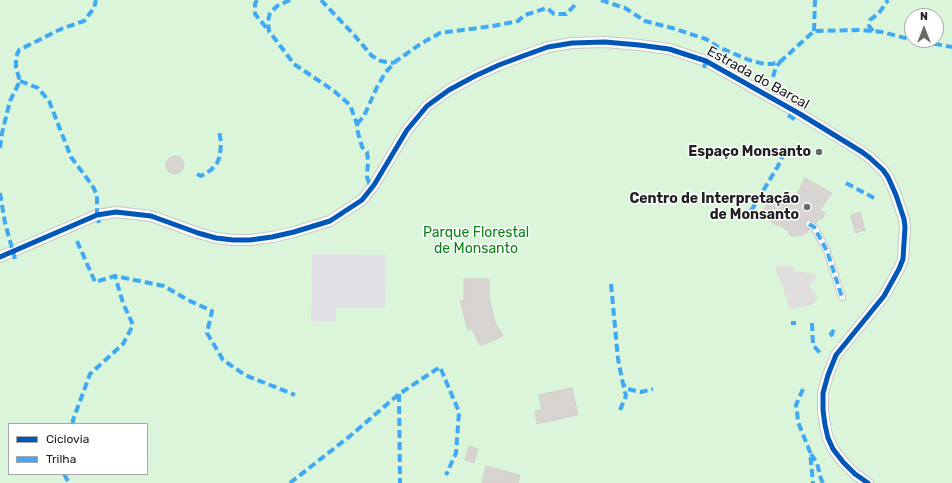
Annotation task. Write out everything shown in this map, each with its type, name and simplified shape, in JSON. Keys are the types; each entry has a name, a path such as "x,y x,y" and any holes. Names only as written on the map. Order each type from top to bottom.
{"street":[{"name":"Estrada do Barcal","path":"0,257 97,214 116,212 151,216 216,238 250,240 294,232 330,221 362,200 374,185 407,130 427,106 449,90 499,65 548,47 572,43 605,42 669,49 706,61 800,114 862,152 883,170 888,177 904,219 905,237 903,259 884,296 836,356 828,375 823,393 823,410 828,438 843,462 855,474 868,483"},
{"path":"809,224 814,227 827,251 842,298"}],"green space":[{"name":"Parque Florestal de Monsanto","path":"0,0 952,0 952,483 0,483"}],"shaded area":[{"path":"312,254 386,255 385,308 336,308 336,322 311,321"},
{"path":"775,266 794,266 794,271 814,274 816,278 815,281 810,284 817,296 817,300 811,305 790,309"}],"building":[{"path":"175,156 181,159 184,165 181,171 175,174 169,171 166,165 169,159"},
{"name":"Centro de Interpretação de Monsanto","path":"805,178 832,193 820,210 825,213 822,219 819,218 816,223 806,220 805,224 809,229 807,232 803,235 793,236 788,234 789,232 778,224 777,226 761,214 770,199 792,205"},
{"path":"860,212 865,230 855,233 851,215"},
{"path":"464,279 489,279 489,297 495,322 503,336 480,346 472,329 468,330 460,301 464,300"},
{"path":"572,388 578,415 537,424 535,411 542,410 539,395"},
{"path":"469,446 478,449 474,463 465,460"},
{"path":"486,466 520,475 518,483 482,483"}],"marked path":[{"path":"0,148 10,101 20,81 16,68 16,57 19,50 61,29 84,21 94,8 96,0"},
{"path":"257,0 255,4 255,14 269,31"},
{"path":"290,0 277,6 270,13 268,21 269,31 294,64 334,91 350,105 357,124 362,147 367,152 367,177 369,183 374,185"},
{"path":"321,0 372,56 381,61 394,63"},
{"path":"601,0 625,8 645,21 706,39 718,47 749,60 764,64 772,64 781,61 814,31 862,30 882,32 952,47"},
{"path":"814,31 815,0"},
{"path":"873,31 869,26 870,20 879,13 888,0"},
{"path":"357,124 364,116 385,73 396,61 422,43 440,33 518,21 525,15 547,8 554,14 566,14 577,3"},
{"path":"704,68 709,55 718,47"},
{"path":"773,77 776,67 781,61"},
{"path":"20,81 38,88 49,101 71,157 92,185 97,195 97,215 99,223"},
{"path":"788,115 797,121"},
{"path":"197,174 201,176 211,170 217,163 220,156 221,142 219,131"},
{"path":"751,211 778,166 787,147"},
{"path":"846,183 874,198"},
{"path":"0,193 5,223 15,259"},
{"path":"809,224 814,227 827,251 842,297"},
{"path":"77,241 95,282 115,276 164,286 188,300 212,311 207,333 223,360 245,375 295,395"},
{"path":"73,423 90,374 123,344 133,325 123,303 115,276"},
{"path":"611,284 618,359 623,384 628,389 641,392 653,389"},
{"path":"791,323 796,323"},
{"path":"812,323 813,345 820,353"},
{"path":"833,336 831,334 834,330"},
{"path":"290,483 350,436 399,394 440,367 459,412 456,453 446,475"},
{"path":"620,410 626,396 623,384"},
{"path":"803,389 796,405 798,422 810,452 813,483"},
{"path":"399,394 400,483"},
{"path":"811,454 817,463 823,483"},
{"path":"65,475 69,483"}],"cycle path":[{"path":"0,257 97,215 116,212 151,216 198,233 216,238 233,240 250,240 272,237 330,221 362,200 374,185 407,130 427,106 449,90 475,76 499,65 548,47 572,43 605,42 669,49 706,61 800,114 862,152 883,170 888,177 904,219 903,259 884,296 836,355 823,393 825,425 828,438 833,449 855,474 868,483"}],"place":[{"name":"Espaço Monsanto","path":"819,152"},
{"name":"Centro de Interpretação de Monsanto","path":"807,207"}]}
